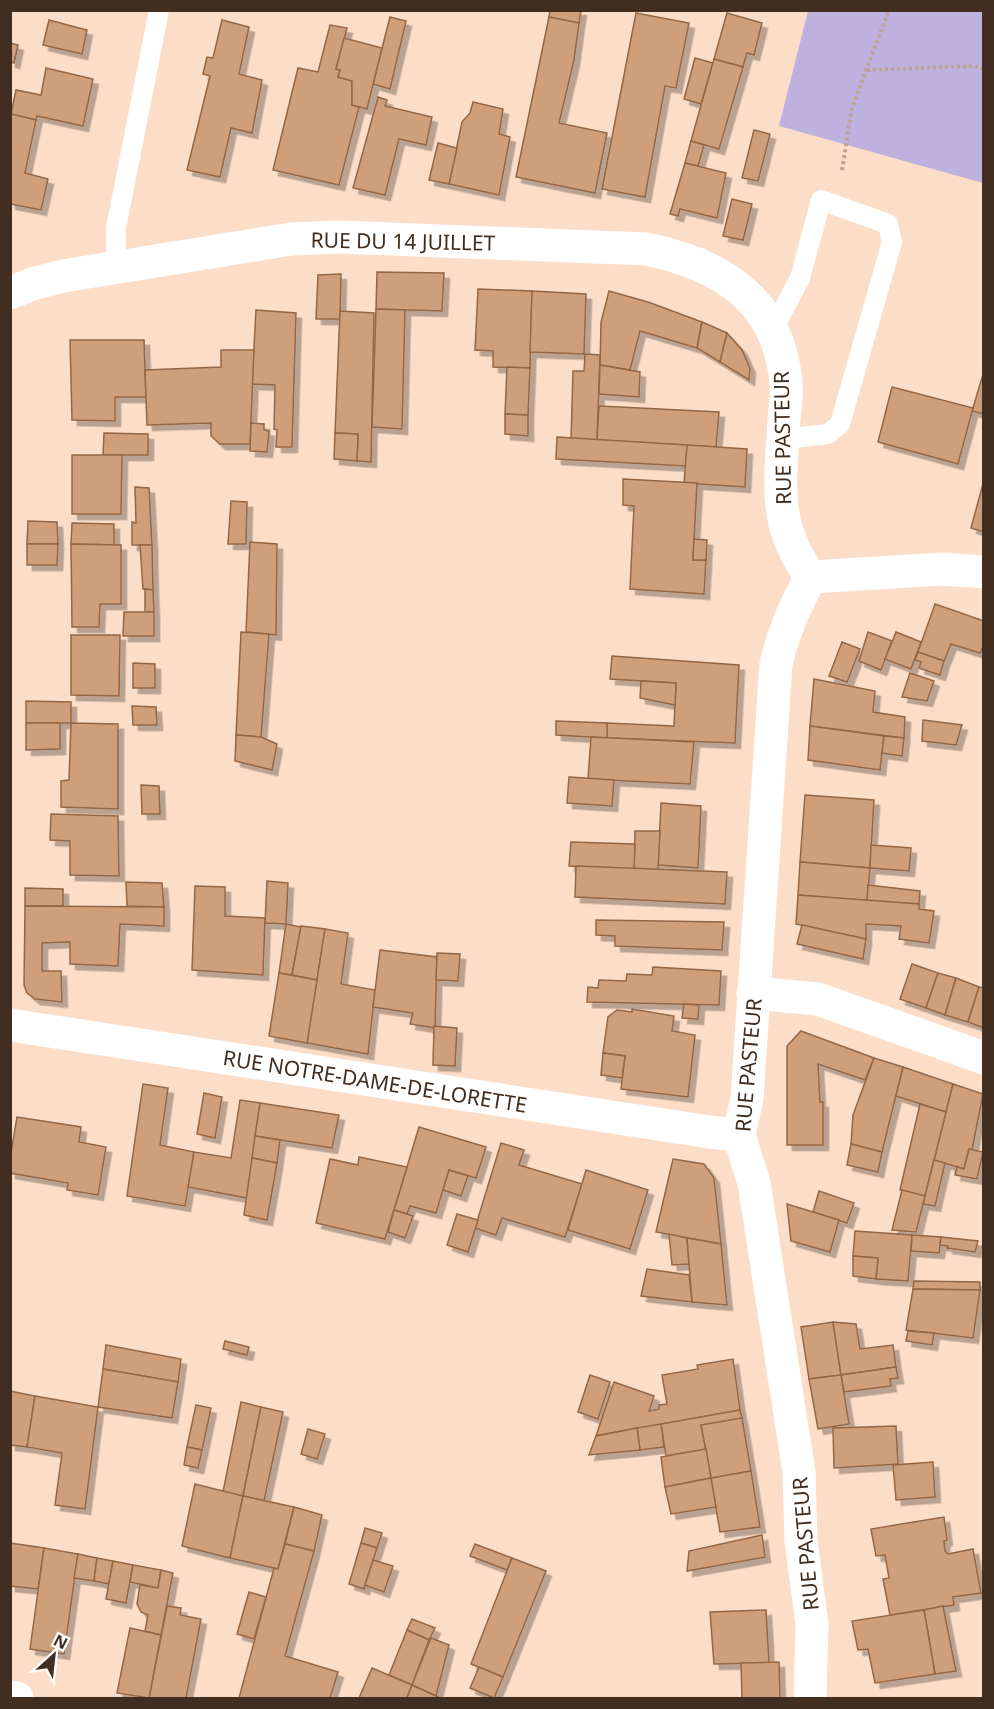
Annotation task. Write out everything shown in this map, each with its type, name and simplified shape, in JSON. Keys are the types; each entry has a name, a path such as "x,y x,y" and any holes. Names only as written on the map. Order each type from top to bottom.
{"street":[{"name":"RUE DU 14 JUILLET","path":"10,293 32,284 63,276 291,239 340,237 646,249 692,261 715,272 739,288 757,306 773,328"},
{"name":"RUE PASTEUR","path":"773,328 786,384 779,477 783,517 791,545 798,560 811,577 790,618 776,664 747,1098 739,1135 754,1183 799,1472 801,1540 812,1625 810,1698"},
{"path":"811,577 942,569 984,572"},
{"path":"753,993 818,999 984,1058"},
{"name":"RUE NOTRE-DAME-DE-LORETTE","path":"10,1025 739,1135"},
{"path":"10,1697 17,1698"}],"lane":[{"path":"116,268 116,228 159,10"},
{"path":"773,328 800,278 821,200 888,224 892,242 840,424 828,434 783,439"}],"path":[{"path":"837,205 852,108 889,10"},
{"path":"867,70 973,66 984,69"}],"shaded area":[{"path":"808,11 983,11 983,183 779,126"}],"building":[{"path":"550,10 581,10 579,23 549,17"},
{"path":"636,13 689,23 676,88 665,86 645,197 602,189"},
{"path":"727,13 762,23 754,55 747,53 743,67 714,59"},
{"path":"390,17 406,21 390,89 373,84"},
{"path":"549,17 579,23 574,60 559,123 607,133 595,193 516,177"},
{"path":"49,20 87,30 82,54 43,45"},
{"path":"222,20 249,27 239,74 262,80 252,133 231,128 220,177 187,170 210,76 203,74 207,57 213,58"},
{"path":"330,25 347,28 336,69 340,70 338,77 352,81 352,105 359,107 339,185 273,170 298,68 318,72"},
{"path":"344,38 382,48 367,109 352,105 352,81 338,77 340,70 336,69"},
{"path":"10,43 18,45 14,63 10,62"},
{"path":"695,58 713,63 701,104 684,99"},
{"path":"714,59 743,67 719,149 691,141"},
{"path":"46,68 93,79 83,126 37,116 36,120 11,114 16,90 41,95"},
{"path":"378,97 387,100 385,106 432,117 426,145 399,139 385,195 353,188"},
{"path":"473,102 503,109 499,134 510,137 499,195 449,184 462,122 470,113"},
{"path":"11,114 36,120 25,173 48,179 41,210 10,204"},
{"path":"754,130 770,134 758,181 742,178"},
{"path":"691,141 704,145 698,166 685,163"},
{"path":"438,143 457,148 449,184 429,180"},
{"path":"685,163 726,173 717,218 680,209 678,216 670,214"},
{"path":"732,199 752,204 743,240 723,236"},
{"path":"377,272 444,273 442,311 376,309"},
{"path":"341,274 340,319 316,319 318,275"},
{"path":"478,289 532,291 530,368 493,367 493,351 475,350"},
{"path":"532,291 586,294 584,354 530,352"},
{"path":"609,291 648,302 702,322 697,348 640,331 630,370 600,365 601,322"},
{"path":"376,309 405,310 402,429 372,427"},
{"path":"256,310 296,313 292,447 276,447 275,385 252,384"},
{"path":"340,311 374,313 371,462 357,461 358,434 335,433"},
{"path":"702,322 727,333 720,362 697,348"},
{"path":"727,333 742,350 750,368 749,380 720,362"},
{"path":"70,340 144,340 146,397 115,397 115,421 72,420"},
{"path":"221,350 254,350 250,444 220,444 211,436 211,423 147,425 145,370 221,367"},
{"path":"585,354 600,355 597,440 571,439 573,371 584,371"},
{"path":"600,365 640,372 639,397 599,394"},
{"path":"507,367 530,368 528,415 505,414"},
{"path":"984,371 984,414 972,411"},
{"path":"892,387 973,408 958,464 878,442"},
{"path":"599,406 719,412 716,447 597,440"},
{"path":"505,414 528,415 528,436 505,434"},
{"path":"251,423 264,424 264,430 269,431 267,452 250,451"},
{"path":"104,433 148,434 148,455 103,455"},
{"path":"335,433 358,434 357,461 334,459"},
{"path":"557,437 687,445 686,466 556,459"},
{"path":"687,445 747,449 745,487 684,483"},
{"path":"72,455 122,455 121,514 72,514"},
{"path":"623,479 697,483 693,560 706,560 704,594 630,589 634,506 623,505"},
{"path":"984,480 984,532 971,528"},
{"path":"135,487 149,488 152,545 132,545 132,522 136,523"},
{"path":"231,501 247,502 246,544 228,544"},
{"path":"28,521 57,522 58,544 27,544"},
{"path":"72,523 114,524 114,545 71,544"},
{"path":"694,539 707,540 706,560 693,560"},
{"path":"250,542 277,544 276,635 246,632"},
{"path":"27,544 58,544 57,565 27,565"},
{"path":"71,544 121,545 121,604 100,604 99,627 72,627"},
{"path":"140,545 152,545 153,590 143,589"},
{"path":"145,589 153,590 154,612 145,612"},
{"path":"935,604 984,621 984,645 980,653 951,644 944,661 918,652"},
{"path":"124,612 154,612 154,636 123,636"},
{"path":"241,632 269,634 261,737 236,735"},
{"path":"868,632 892,641 881,670 859,661"},
{"path":"896,632 921,642 911,669 885,659"},
{"path":"71,635 120,635 119,696 71,695"},
{"path":"842,642 860,649 847,682 829,676"},
{"path":"918,652 944,661 940,675 919,668 921,662 915,660"},
{"path":"612,656 739,665 735,743 607,738 607,723 674,726 676,683 610,679"},
{"path":"133,663 155,664 155,688 133,688"},
{"path":"910,673 934,681 927,701 902,697"},
{"path":"814,679 875,691 873,712 905,717 904,738 810,726"},
{"path":"641,681 676,683 675,705 640,698"},
{"path":"26,701 71,702 71,723 26,723"},
{"path":"132,706 156,707 157,725 133,725"},
{"path":"923,720 962,725 956,745 922,741"},
{"path":"556,721 607,723 607,738 556,735"},
{"path":"26,723 60,723 60,749 26,750"},
{"path":"71,723 118,724 118,809 61,807 61,781 69,780"},
{"path":"810,726 884,736 880,770 808,760"},
{"path":"236,735 261,737 277,744 272,770 235,761"},
{"path":"884,736 904,738 902,756 882,753"},
{"path":"591,737 694,742 690,784 588,779"},
{"path":"569,777 614,780 612,806 567,803"},
{"path":"141,785 159,786 160,814 142,814"},
{"path":"805,795 874,800 870,868 800,862"},
{"path":"661,803 701,806 698,868 658,865"},
{"path":"51,814 118,816 119,876 70,875 70,841 50,840"},
{"path":"635,831 660,831 658,870 634,869"},
{"path":"571,842 635,844 634,869 569,866"},
{"path":"871,845 911,848 909,871 870,868"},
{"path":"800,862 870,868 867,901 798,895"},
{"path":"576,866 727,872 725,904 575,897"},
{"path":"267,881 288,883 286,924 265,923"},
{"path":"126,882 162,883 164,907 127,906"},
{"path":"868,885 920,891 919,904 867,901"},
{"path":"195,886 225,887 225,916 265,918 263,975 192,970"},
{"path":"25,888 63,889 63,906 25,906"},
{"path":"798,895 919,904 919,909 934,911 929,943 899,939 901,926 866,924 866,939 796,924"},
{"path":"25,906 164,907 164,926 120,924 118,966 70,964 70,942 42,943 42,971 61,971 62,1002 35,999 27,993 24,985"},
{"path":"596,920 724,922 722,950 615,946 615,936 596,935"},
{"path":"286,924 301,927 292,975 279,973"},
{"path":"802,925 866,939 863,959 797,944"},
{"path":"301,926 325,929 317,980 292,975"},
{"path":"325,929 348,933 341,984 375,990 368,1054 307,1043"},
{"path":"380,950 437,957 435,1028 410,1024 413,1013 373,1007"},
{"path":"437,953 460,954 458,981 436,980"},
{"path":"912,964 938,973 926,1008 900,999"},
{"path":"653,967 721,971 719,1005 587,1002 588,987 598,988 599,980 626,981 627,974 652,975"},
{"path":"279,973 317,980 307,1043 269,1036"},
{"path":"938,973 956,978 945,1015 926,1008"},
{"path":"956,978 979,987 968,1022 945,1015"},
{"path":"979,987 984,988 984,1028 968,1022"},
{"path":"684,1004 699,1005 698,1019 682,1018"},
{"path":"632,1009 674,1016 672,1031 695,1035 688,1097 621,1089 625,1056 603,1053 608,1017 617,1010 632,1012"},
{"path":"434,1026 457,1028 455,1066 433,1065"},
{"path":"801,1031 874,1058 865,1080 818,1064 820,1102 823,1102 823,1145 787,1145 787,1046"},
{"path":"603,1053 625,1056 622,1078 601,1075"},
{"path":"874,1058 903,1067 882,1152 851,1144 853,1115"},
{"path":"903,1067 953,1084 946,1112 896,1096"},
{"path":"143,1084 168,1088 160,1145 194,1152 185,1206 127,1196"},
{"path":"953,1084 983,1094 972,1150 969,1149 964,1169 934,1160"},
{"path":"204,1093 222,1097 215,1138 197,1134"},
{"path":"240,1100 260,1103 247,1198 188,1187 194,1152 231,1158"},
{"path":"260,1103 339,1115 332,1148 255,1136"},
{"path":"920,1104 946,1112 925,1196 900,1190"},
{"path":"17,1117 81,1127 79,1142 106,1147 98,1195 67,1190 68,1183 10,1173"},
{"path":"419,1127 486,1147 476,1178 449,1170 436,1213 410,1206 407,1214 394,1210"},
{"path":"255,1136 280,1140 277,1163 252,1158"},
{"path":"501,1143 524,1150 519,1165 582,1184 565,1237 502,1218 496,1235 475,1228"},
{"path":"851,1144 882,1152 878,1172 847,1165"},
{"path":"969,1149 983,1152 977,1179 955,1175 957,1167 964,1169"},
{"path":"359,1157 407,1167 385,1239 316,1223 330,1159 358,1165"},
{"path":"252,1158 277,1163 267,1220 244,1215"},
{"path":"673,1159 704,1164 714,1178 721,1244 656,1232"},
{"path":"934,1160 945,1163 935,1206 923,1204"},
{"path":"449,1170 468,1176 461,1196 443,1190"},
{"path":"586,1170 648,1190 630,1249 568,1230"},
{"path":"902,1190 925,1196 916,1232 892,1230"},
{"path":"819,1191 854,1203 847,1223 813,1212"},
{"path":"787,1204 839,1220 830,1252 791,1241"},
{"path":"394,1210 413,1216 405,1238 388,1232"},
{"path":"457,1214 478,1220 468,1252 447,1245"},
{"path":"855,1231 912,1235 908,1281 876,1279 878,1258 853,1256"},
{"path":"669,1234 687,1238 689,1264 672,1265"},
{"path":"912,1235 941,1237 939,1253 911,1251"},
{"path":"941,1237 978,1241 975,1252 940,1245"},
{"path":"687,1238 721,1244 727,1305 692,1302"},
{"path":"853,1256 878,1258 876,1279 853,1276"},
{"path":"647,1269 689,1275 692,1302 641,1296"},
{"path":"914,1281 980,1282 980,1290 913,1289"},
{"path":"913,1289 980,1290 973,1338 906,1330"},
{"path":"833,1322 841,1375 809,1379 801,1327"},
{"path":"833,1322 856,1324 860,1349 893,1345 896,1367 841,1375"},
{"path":"908,1331 934,1333 932,1345 906,1341"},
{"path":"225,1341 249,1347 247,1355 223,1349"},
{"path":"106,1345 181,1359 178,1382 103,1369"},
{"path":"733,1359 740,1410 596,1436 614,1382 654,1396 649,1411 659,1409 659,1405 667,1404 662,1375 698,1369 697,1365"},
{"path":"896,1367 898,1378 890,1379 891,1386 844,1392 841,1375"},
{"path":"103,1369 178,1382 172,1418 98,1407"},
{"path":"590,1375 610,1382 598,1419 578,1412"},
{"path":"841,1375 849,1424 818,1429 809,1379"},
{"path":"10,1391 35,1396 27,1447 10,1445"},
{"path":"35,1396 98,1407 85,1509 55,1505 62,1453 27,1447"},
{"path":"241,1402 261,1407 243,1496 223,1492"},
{"path":"196,1405 211,1408 202,1450 187,1447"},
{"path":"261,1407 283,1412 264,1501 243,1496"},
{"path":"740,1410 742,1418 701,1425 706,1449 666,1456 661,1424"},
{"path":"742,1418 751,1471 711,1478 701,1425"},
{"path":"661,1424 664,1447 640,1450 637,1428"},
{"path":"896,1426 898,1464 834,1468 833,1428"},
{"path":"637,1428 640,1450 589,1455 596,1436"},
{"path":"308,1429 325,1434 317,1459 301,1454"},
{"path":"187,1447 202,1450 198,1468 184,1465"},
{"path":"706,1449 711,1478 665,1487 661,1457"},
{"path":"933,1462 935,1497 896,1500 893,1465"},
{"path":"751,1471 760,1527 720,1532 711,1478"},
{"path":"711,1478 716,1507 671,1514 665,1487"},
{"path":"195,1484 243,1496 230,1558 182,1546"},
{"path":"243,1496 294,1507 278,1569 230,1558"},
{"path":"294,1507 322,1515 314,1551 285,1544"},
{"path":"944,1517 947,1540 944,1541 945,1551 948,1554 973,1549 981,1593 953,1597 954,1605 890,1615 883,1579 889,1578 885,1555 876,1556 871,1529"},
{"path":"365,1528 382,1533 377,1548 361,1543"},
{"path":"762,1535 765,1557 687,1571 689,1551"},
{"path":"10,1543 44,1548 38,1589 10,1586"},
{"path":"361,1543 377,1548 364,1589 349,1584"},
{"path":"285,1544 314,1551 285,1656 338,1672 330,1698 239,1698 274,1568 278,1569"},
{"path":"475,1544 512,1558 507,1570 470,1556"},
{"path":"44,1548 78,1554 64,1654 30,1649"},
{"path":"78,1554 97,1558 94,1581 74,1578"},
{"path":"97,1558 113,1561 109,1584 94,1581"},
{"path":"512,1558 546,1571 503,1677 471,1664"},
{"path":"373,1560 393,1566 384,1592 365,1585"},
{"path":"113,1561 133,1565 126,1603 106,1599"},
{"path":"133,1565 161,1570 158,1588 130,1582"},
{"path":"161,1570 173,1573 161,1635 145,1631 148,1615 141,1612 137,1604 140,1585 158,1588"},
{"path":"249,1592 266,1597 254,1639 237,1634"},
{"path":"167,1606 181,1608 180,1615 201,1619 186,1698 149,1698"},
{"path":"943,1606 956,1671 935,1674 924,1610"},
{"path":"766,1610 769,1663 714,1664 710,1612"},
{"path":"924,1610 935,1674 875,1683 868,1649 858,1650 852,1621"},
{"path":"412,1619 435,1628 429,1640 407,1630"},
{"path":"130,1628 161,1635 149,1698 117,1693"},
{"path":"407,1630 429,1640 412,1685 389,1675"},
{"path":"431,1638 449,1645 436,1696 412,1685"},
{"path":"779,1662 780,1698 742,1698 741,1663"},
{"path":"479,1667 503,1677 494,1698 470,1688"},
{"path":"372,1668 412,1685 407,1698 359,1698"},
{"path":"412,1685 438,1697 407,1698"}]}
